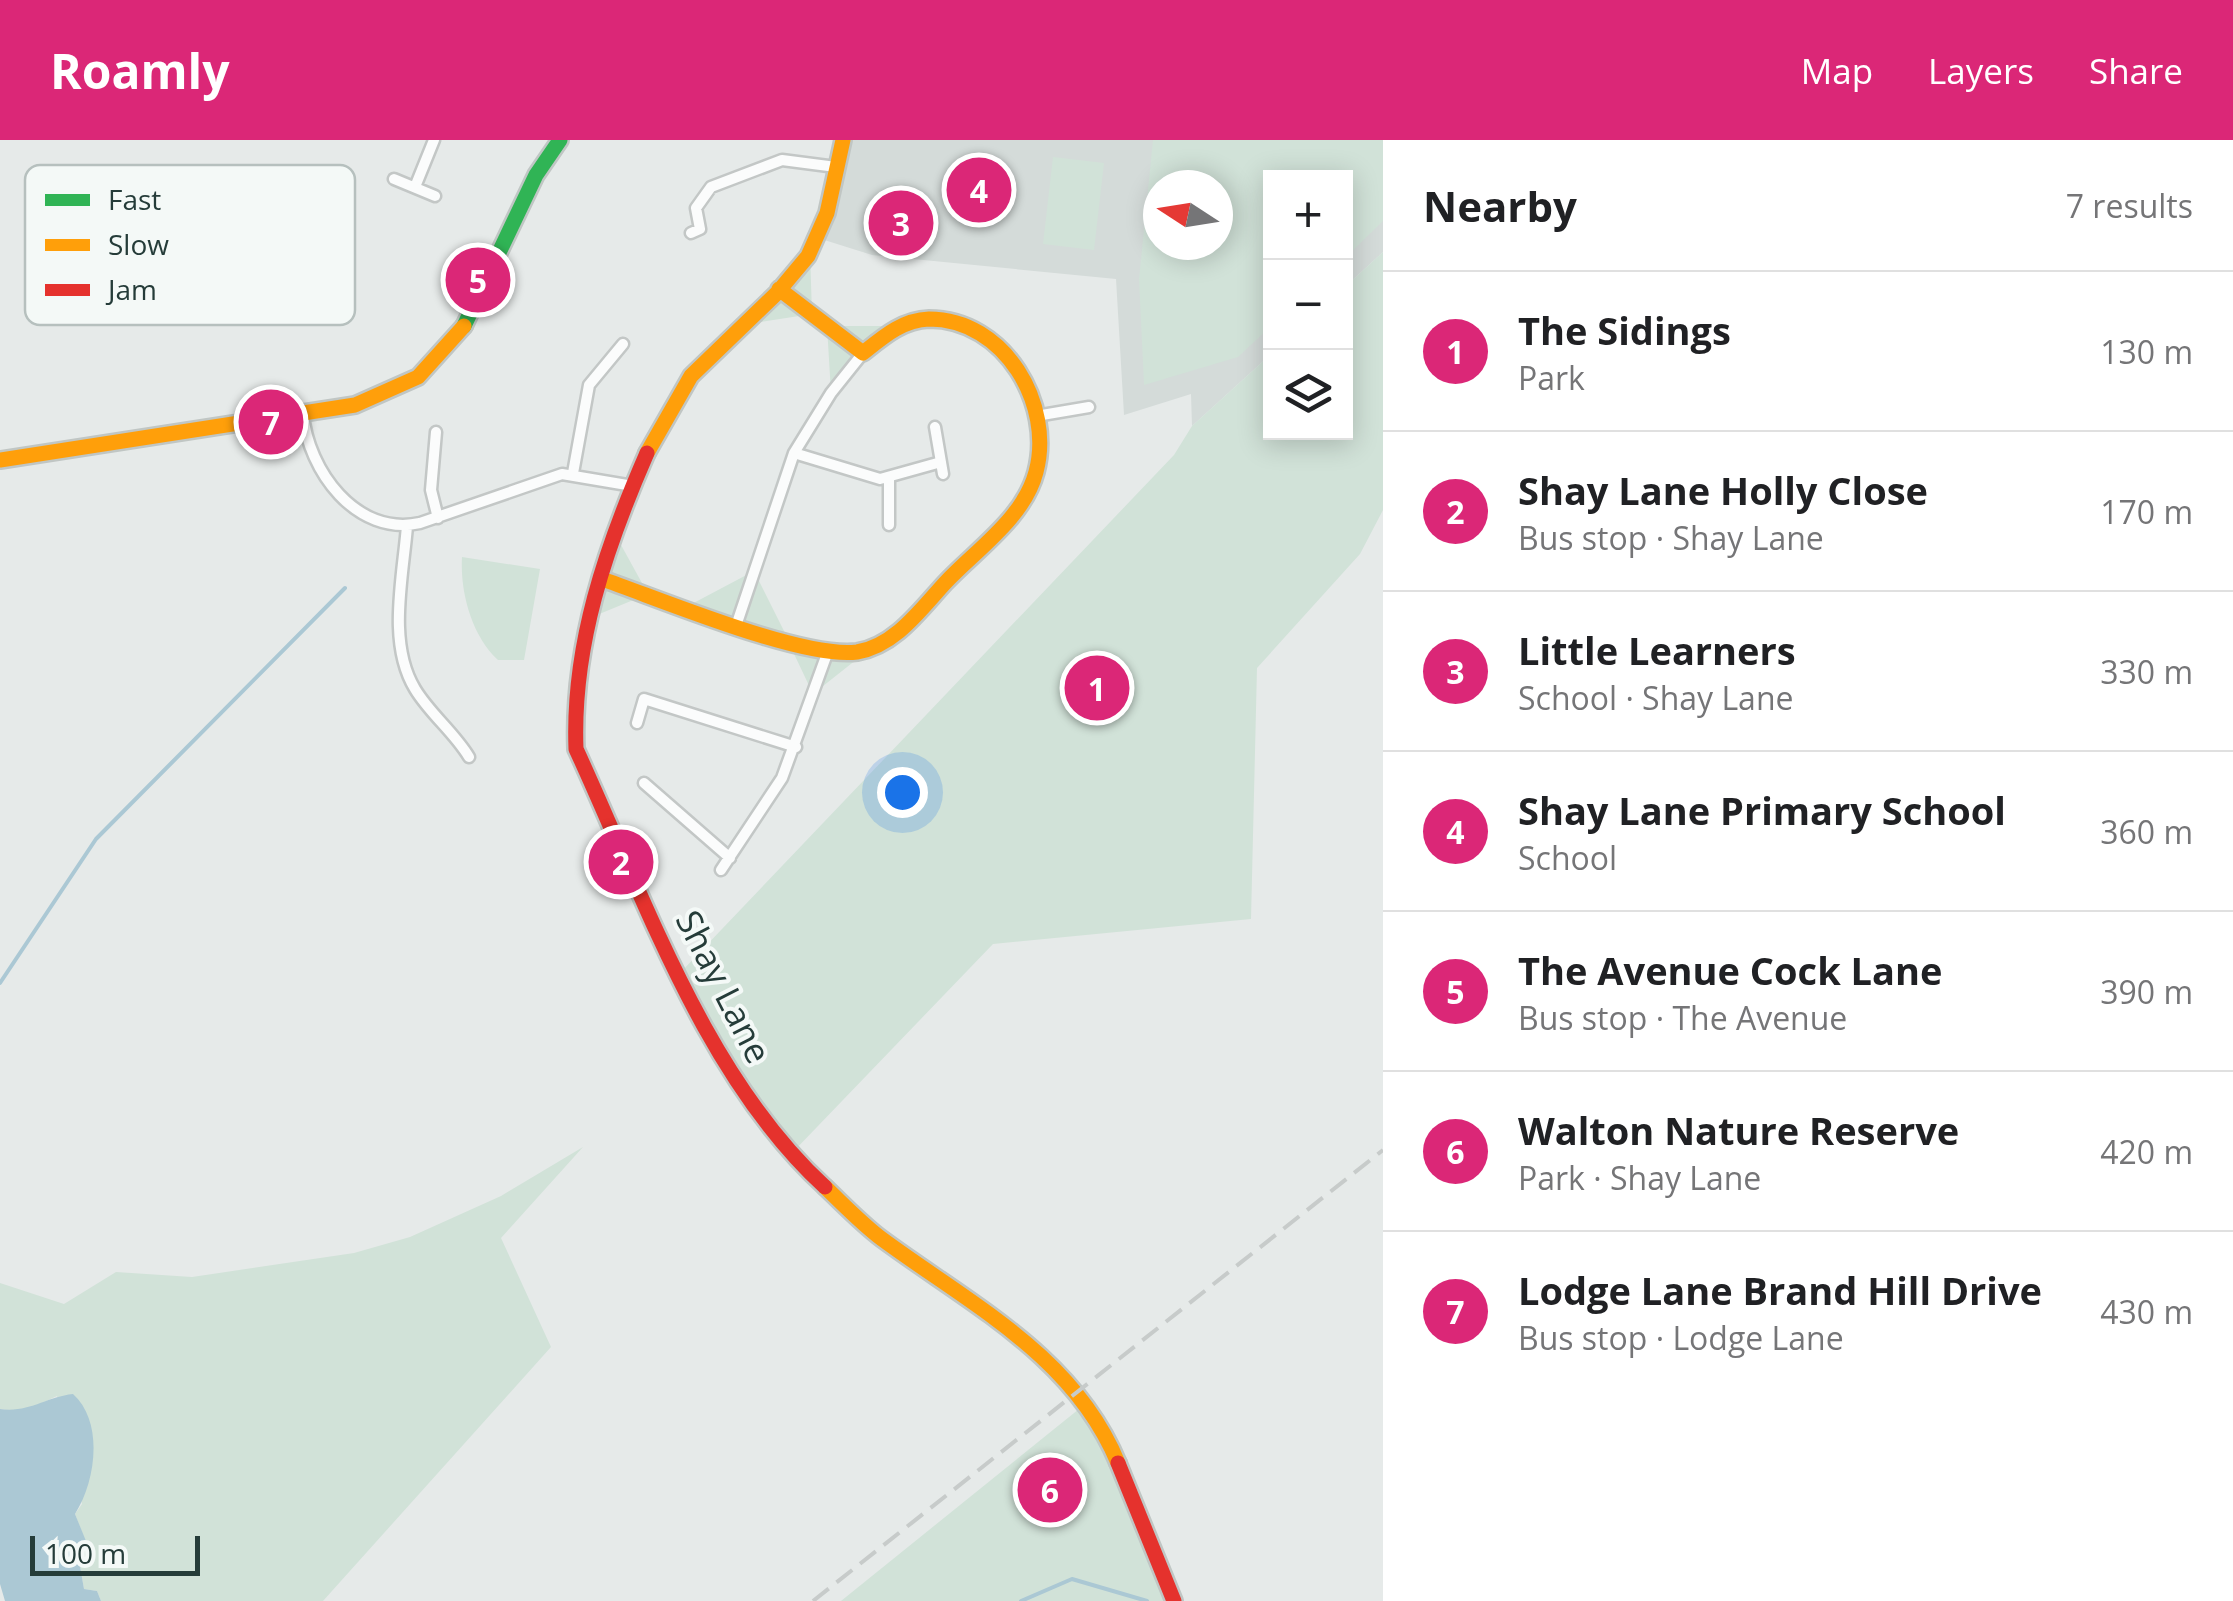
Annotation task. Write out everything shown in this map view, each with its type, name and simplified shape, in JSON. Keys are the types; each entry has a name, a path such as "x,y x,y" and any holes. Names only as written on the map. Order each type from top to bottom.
{"main road":[{"path":"0,460 304,414 383,398 410,386 454,343 474,310 530,186 560,140"},
{"name":"Shay Lane","path":"844,140 818,238 779,288 691,376 668,410 633,486 602,579 575,691 572,720 576,749 700,1016 734,1079 763,1120 842,1204 908,1259 1012,1328 1048,1361 1109,1441 1174,1601"},
{"path":"602,579 828,651 857,652 898,633 1006,520 1035,476 1043,446 1042,415 1036,395 1012,363 955,321 913,319 884,334 863,354 779,288"}],"street":[{"path":"415,187 434,140"},
{"path":"691,233 700,229 696,208 711,187 782,160 836,167"},
{"path":"394,178 435,196"},
{"path":"573,473 589,386 622,344"},
{"path":"737,623 794,453 831,393 863,354"},
{"path":"1042,415 1090,407"},
{"path":"304,414 310,454 335,491 367,515 407,526 550,476 573,473 633,486"},
{"path":"794,453 858,475 890,478 942,468 935,427"},
{"path":"438,518 431,490 439,439"},
{"path":"889,526 890,478"},
{"path":"407,526 400,625 404,664 421,698 469,757"},
{"path":"721,870 765,808 796,747 828,651"},
{"path":"638,723 644,700 796,747"},
{"path":"462,745 473,736"},
{"path":"656,794 665,782"},
{"path":"644,783 730,858"}],"shaded area":[{"path":"843,140 1383,140 1383,252 1353,280 1353,170 1263,170 1263,361 1192,426 1191,394 1124,415 1116,279 872,255 818,238"}],"green space":[{"path":"1153,140 1383,140 1383,221 1353,250 1353,170 1263,170 1263,334 1238,357 1144,385 1139,279 1143,239 1143,260 1233,260 1233,170 1150,170"},
{"path":"1053,157 1104,163 1094,250 1043,244"},
{"path":"966,168 989,175 976,220 953,213"},
{"path":"810,251 812,314 741,325"},
{"path":"1383,252 1383,510 1360,554 1257,668 1251,919 993,944 792,1153 763,1120 680,973 1174,455 1192,426 1263,361 1263,440 1353,440 1353,280"},
{"path":"827,326 897,326 883,334 831,393"},
{"path":"615,534 648,594 592,617"},
{"path":"462,557 540,569 524,660 498,660 481,638 465,598"},
{"path":"754,571 788,639 871,648 813,694 787,639 686,607"},
{"path":"583,1147 501,1238 551,1347 323,1601 101,1601 97,1591 84,1589 78,1555 87,1546 75,1514 82,1504 57,1396 23,1412 0,1409 0,1283 64,1304 116,1272 192,1277 354,1253 410,1237 501,1196"},
{"path":"1079,1409 1106,1447 1168,1601 841,1601"}],"water":[{"path":"73,1394 89,1420 94,1452 88,1485 75,1514 88,1546 78,1555 84,1589 97,1591 101,1601 5,1601 0,1584 0,1409 20,1409"}],"waterway":[{"path":"0,983 96,839 345,588"},
{"path":"1021,1601 1072,1579 1147,1601"}],"railway":[{"path":"813,1601 1383,1150"}],"traffic: fast":[{"path":"464,326 536,175 560,140"}],"traffic: slow":[{"path":"647,453 691,376 777,293 808,256 827,213 843,140"},
{"path":"602,579 767,637 833,652 857,652 883,642 906,625 1021,504 1036,472 1038,420 1018,370 1001,350 980,333 956,323 929,319 902,326 863,353 779,289"},
{"path":"0,460 355,405 418,377 464,326"},
{"path":"825,1187 875,1233 984,1310 1047,1362 1099,1425 1118,1463"}],"traffic: jam":[{"path":"647,453 605,561 586,634 576,710 576,749 653,923 711,1038 782,1142 825,1187"},
{"path":"1118,1463 1174,1601"}],"place":[{"name":"Shay Lane Primary School","path":"979,190"},
{"name":"Little Learners","path":"901,223"},
{"name":"The Avenue Cock Lane","path":"478,280"},
{"name":"Lodge Lane Brand Hill Drive","path":"271,422"},
{"name":"The Sidings","path":"1097,688"},
{"name":"Shay Lane Holly Close","path":"621,862"},
{"name":"Walton Nature Reserve","path":"1050,1490"}]}
